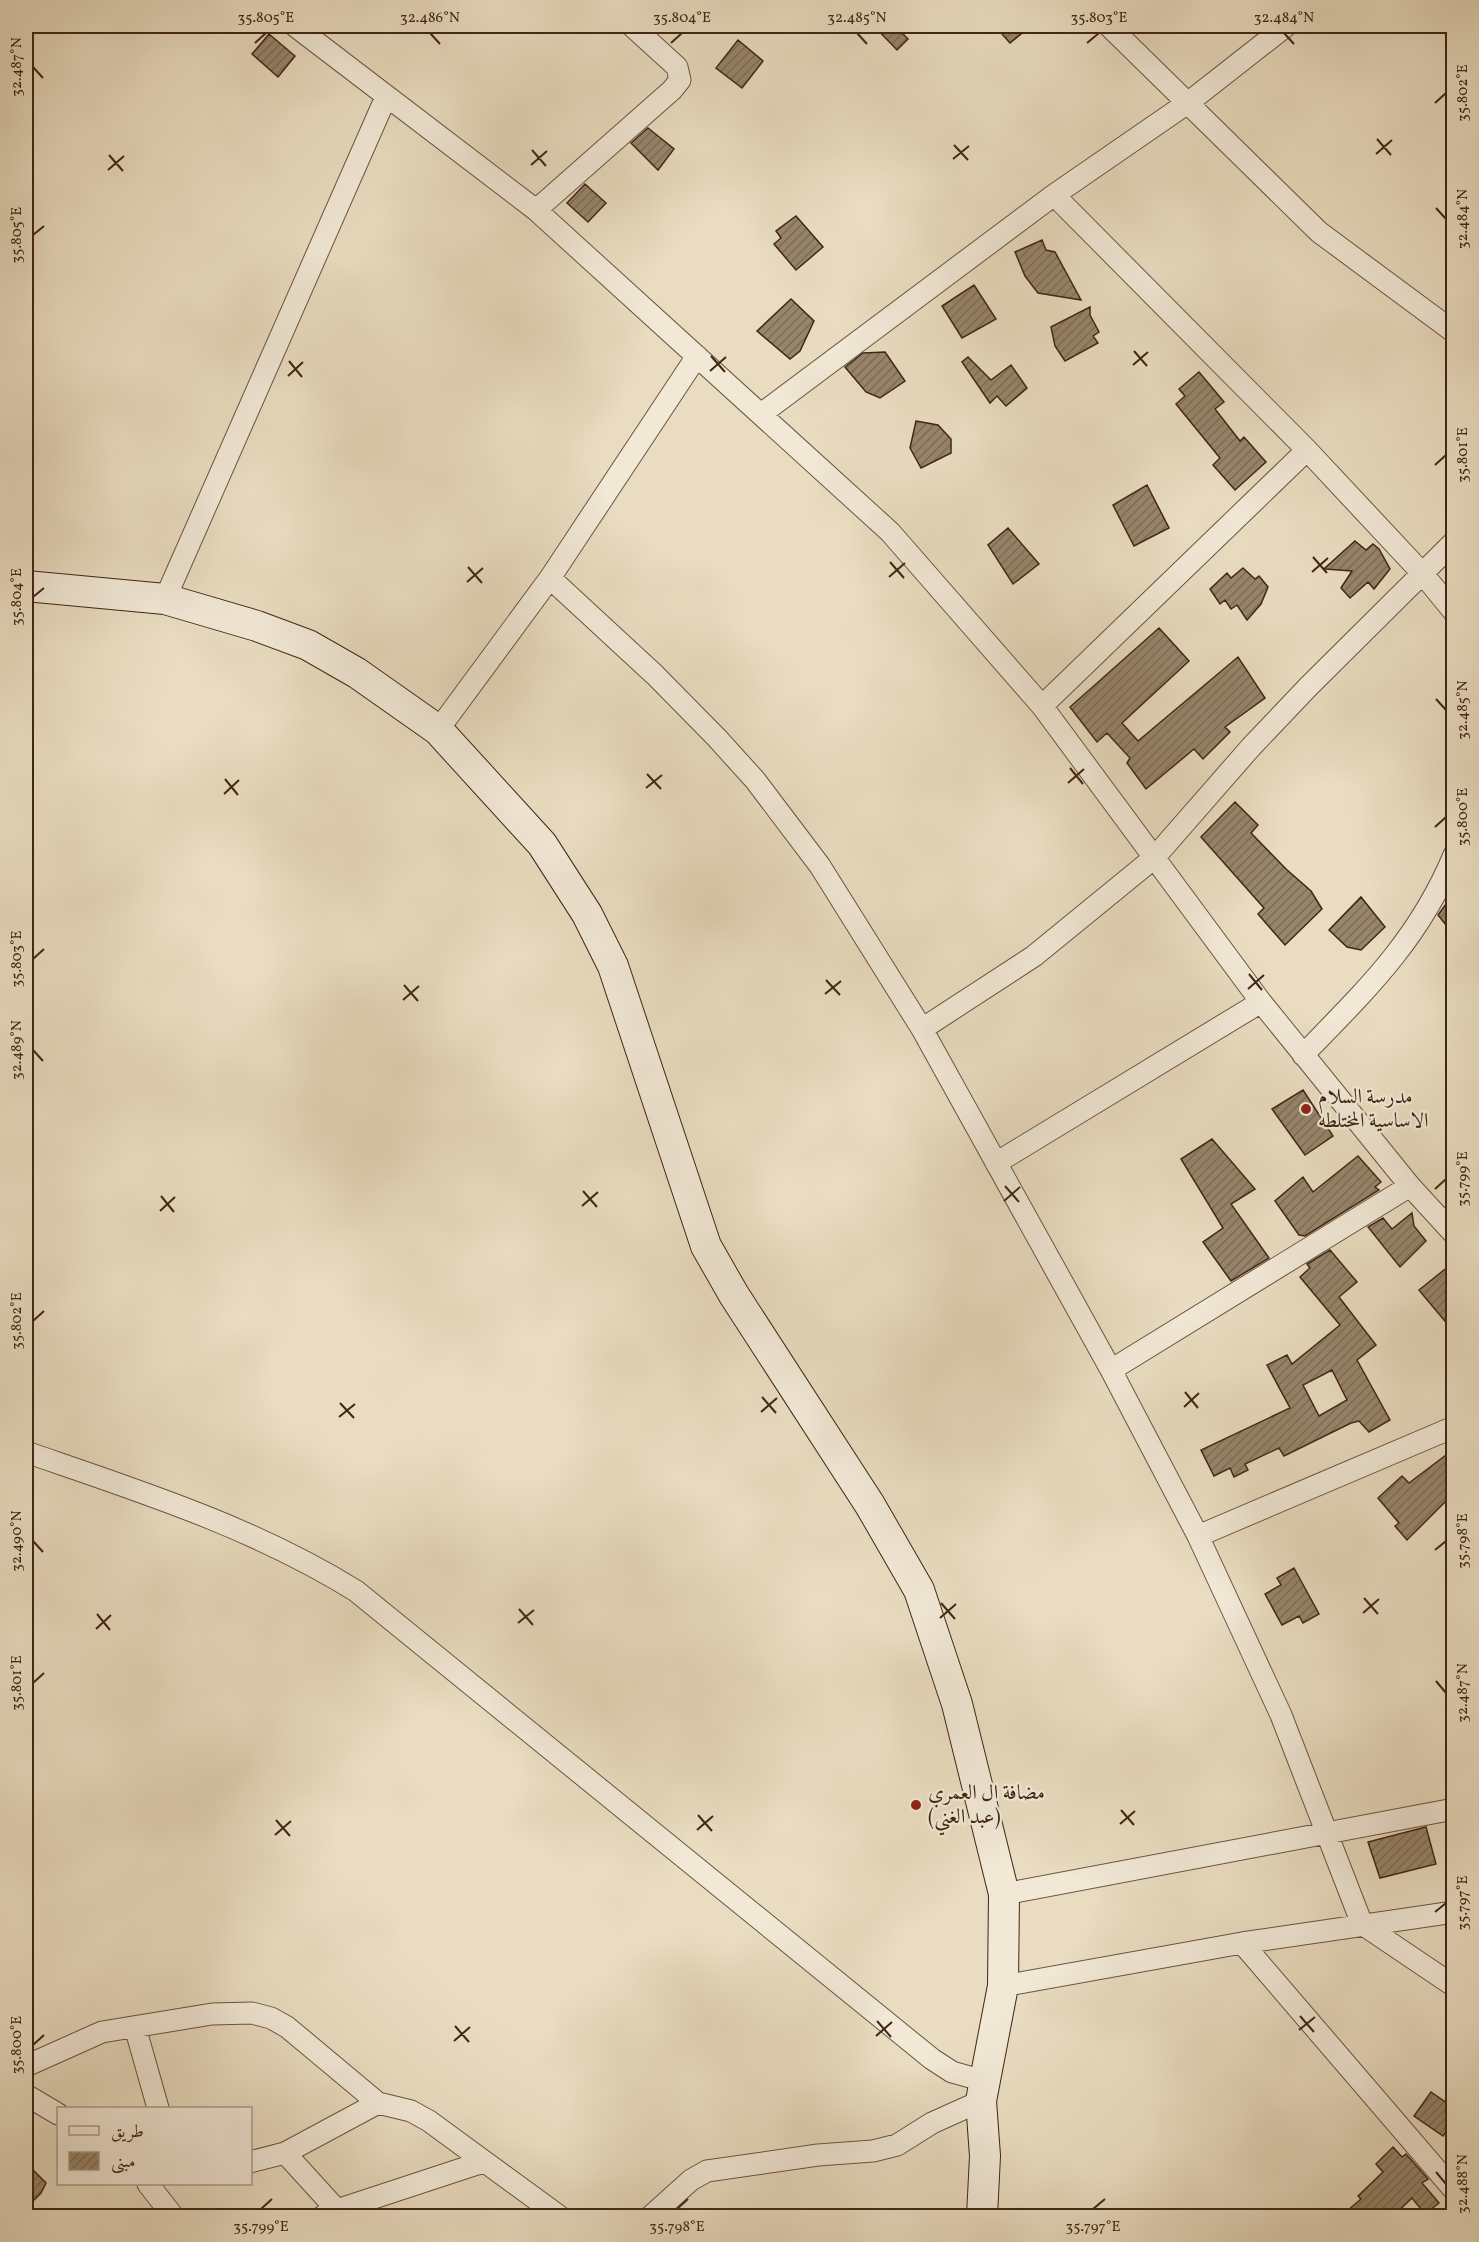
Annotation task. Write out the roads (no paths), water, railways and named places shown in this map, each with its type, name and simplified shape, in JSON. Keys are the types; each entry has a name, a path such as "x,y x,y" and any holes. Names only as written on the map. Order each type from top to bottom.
{"street":[{"path":"295,26 536,210 890,532 1042,706 1261,1002 1410,1186 1454,1234"},
{"path":"536,210 672,90 680,80 677,67 632,26"},
{"path":"1109,26 1319,232 1451,326"},
{"path":"761,414 1054,195 1189,102 1286,26"},
{"path":"165,599 386,97"},
{"path":"1054,195 1307,450 1422,573 1454,612"},
{"path":"438,730 550,578 698,356"},
{"path":"1042,706 1307,450"},
{"path":"921,1029 1034,956 1154,858 1251,747 1454,543"},
{"path":"550,578 655,675 717,738 754,780 820,866 921,1029 1111,1370 1198,1536 1281,1715 1329,1833 1362,1924 1454,1986"},
{"path":"26,586 165,599 257,626 308,645 357,673 438,730 542,844 587,914 613,966 686,1191 711,1254 870,1505 919,1590 957,1704 1004,1894 1003,1986 982,2091 985,2156 982,2217"},
{"path":"1303,1055 1388,967 1406,943 1441,884 1454,855"},
{"path":"996,1163 1261,1002"},
{"path":"1111,1370 1410,1186"},
{"path":"1198,1536 1454,1427"},
{"path":"26,1452 231,1525 277,1547 356,1591 932,2059 982,2091"},
{"path":"1004,1894 1454,1809"},
{"path":"1003,1986 1242,1943 1454,1912"},
{"path":"1242,1943 1454,2190"},
{"path":"26,2066 88,2036 212,2014 264,2015 287,2027 378,2103 411,2112 429,2121 559,2217"},
{"path":"135,2027 157,2107"},
{"path":"651,2217 691,2180 707,2171 818,2155 873,2151 897,2145 982,2091"},
{"path":"26,2095 57,2113"},
{"path":"252,2162 285,2154 378,2103"},
{"path":"285,2154 330,2213 483,2162"},
{"path":"149,2185 173,2217"}],"place":[{"name":"مدرسة السلام الاساسية المختلطه","path":"1306,1109"},
{"name":"مضافة ال العمري (عبد الغني)","path":"916,1805"}]}
